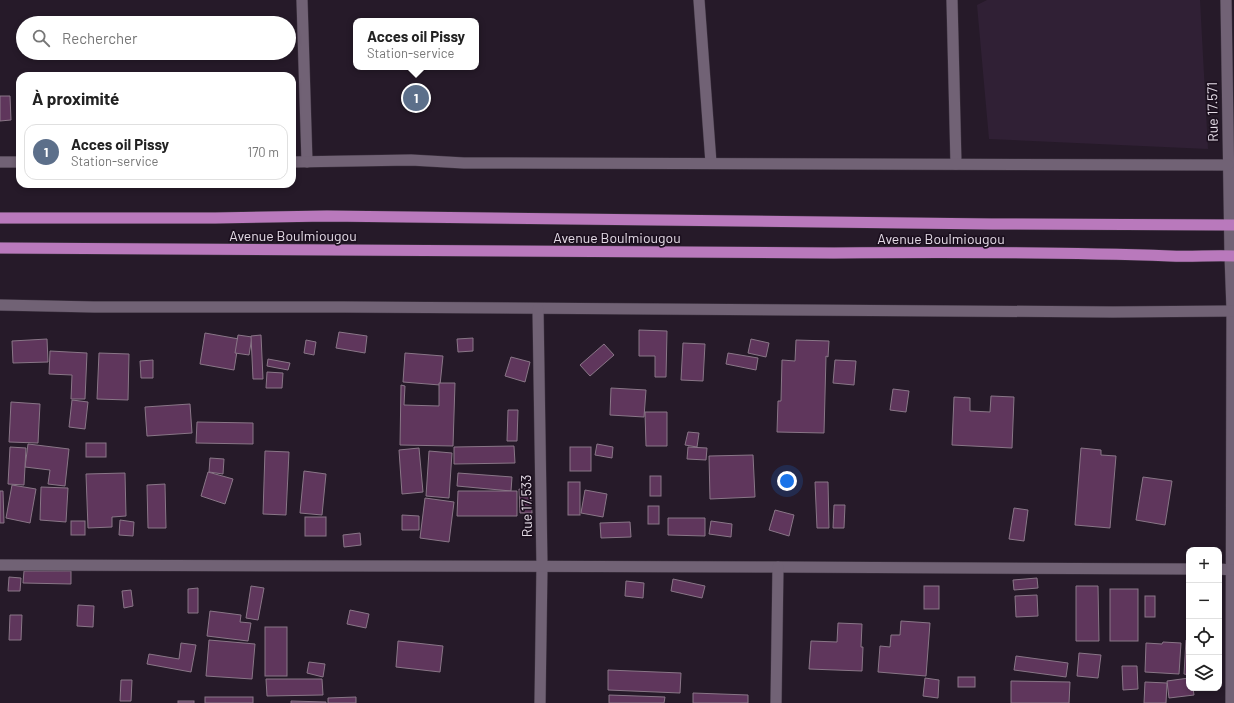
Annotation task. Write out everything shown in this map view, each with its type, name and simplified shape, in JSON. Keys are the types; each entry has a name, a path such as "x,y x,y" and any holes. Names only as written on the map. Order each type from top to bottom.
{"highway":[{"name":"Avenue Boulmiougou","path":"0,218 215,218 327,216 992,224 1232,225"},
{"name":"Avenue Boulmiougou","path":"0,248 826,253 951,252 1232,256"}],"street":[{"path":"302,0 308,162"},
{"path":"698,0 711,163"},
{"path":"952,0 956,164"},
{"name":"Rue 17.571","path":"1226,0 1228,165 1232,205 1233,310 1231,703"},
{"path":"296,162 411,160 464,162 1228,165"},
{"path":"0,162 16,162"},
{"path":"0,305 94,307 344,307 1113,312 1233,310"},
{"name":"Rue 17.533","path":"538,309 542,566 540,703"},
{"path":"0,565 1186,569"},
{"path":"776,703 778,567"},
{"path":"1222,570 1232,570"}],"shaded area":[{"path":"987,0 1200,0 1208,149 989,139 977,5"}],"building":[{"path":"0,96 10,96 11,120 0,121"},
{"path":"639,330 667,331 666,377 655,377 655,356 639,356"},
{"path":"339,332 367,336 365,353 336,348"},
{"path":"205,333 239,339 234,370 200,364"},
{"path":"238,335 252,337 249,355 235,353"},
{"path":"261,335 263,379 253,379 251,336"},
{"path":"473,338 473,351 458,352 457,339"},
{"path":"47,339 48,362 13,363 12,341"},
{"path":"751,339 769,343 766,357 748,353"},
{"path":"306,340 316,342 314,355 304,353"},
{"path":"796,340 829,341 828,357 826,356 824,433 777,432 778,401 781,401 782,360 795,361"},
{"path":"683,343 705,344 703,381 681,380"},
{"path":"604,344 614,355 590,376 580,365"},
{"path":"50,351 87,353 85,399 71,399 72,375 49,374"},
{"path":"99,353 129,354 128,400 97,399"},
{"path":"405,353 443,356 440,385 403,382"},
{"path":"728,353 758,358 756,370 726,364"},
{"path":"511,357 530,362 525,382 505,376"},
{"path":"268,359 290,363 288,370 267,366"},
{"path":"153,360 153,378 141,378 140,361"},
{"path":"835,360 856,361 854,385 833,383"},
{"path":"267,372 283,373 282,388 266,388"},
{"path":"439,383 455,383 453,446 400,445 401,385 405,386 404,405 439,406"},
{"path":"611,388 646,390 644,417 610,415"},
{"path":"893,389 909,391 906,412 890,410"},
{"path":"991,396 1014,397 1012,448 952,445 954,397 970,398 970,411 990,412"},
{"path":"72,400 88,402 85,429 69,427"},
{"path":"11,402 40,404 38,443 9,442"},
{"path":"190,404 192,433 147,436 145,407"},
{"path":"508,410 518,410 517,441 507,441"},
{"path":"645,412 667,412 667,446 646,446"},
{"path":"197,422 253,423 253,444 196,443"},
{"path":"688,432 699,433 697,447 685,445"},
{"path":"86,443 106,443 106,457 86,457"},
{"path":"28,444 69,449 65,486 48,484 50,470 25,467"},
{"path":"597,444 613,447 612,458 595,455"},
{"path":"514,446 515,463 454,464 454,447"},
{"path":"10,447 26,448 24,485 8,484"},
{"path":"570,447 591,447 591,471 570,471"},
{"path":"688,447 707,448 706,460 687,459"},
{"path":"419,448 423,492 402,494 399,450"},
{"path":"1081,448 1101,450 1101,455 1116,456 1110,528 1075,525"},
{"path":"265,451 289,452 286,515 263,514"},
{"path":"429,451 452,453 449,498 426,496"},
{"path":"753,455 755,497 710,499 709,456"},
{"path":"210,458 224,459 223,474 209,472"},
{"path":"304,471 326,474 322,515 300,513"},
{"path":"208,472 233,479 225,504 201,496"},
{"path":"125,473 126,516 112,517 112,527 88,528 86,474"},
{"path":"458,473 512,477 511,491 457,486"},
{"path":"650,476 661,476 661,496 650,496"},
{"path":"1143,477 1172,481 1165,525 1136,520"},
{"path":"568,482 580,482 580,515 568,515"},
{"path":"815,482 828,482 829,528 817,528"},
{"path":"165,484 166,528 148,528 147,485"},
{"path":"12,485 36,489 30,523 6,518"},
{"path":"41,487 68,488 66,522 40,520"},
{"path":"519,489 530,489 532,513 520,513"},
{"path":"585,490 607,494 603,517 581,513"},
{"path":"0,491 3,491 4,523 0,523"},
{"path":"458,491 517,491 517,516 457,516"},
{"path":"425,498 454,502 449,542 420,538"},
{"path":"834,505 845,505 844,528 833,528"},
{"path":"648,506 659,506 659,524 648,524"},
{"path":"1014,508 1028,510 1024,541 1009,539"},
{"path":"775,510 794,515 789,536 769,530"},
{"path":"402,515 419,516 419,530 402,530"},
{"path":"305,517 326,517 326,536 305,536"},
{"path":"668,518 705,518 705,536 668,535"},
{"path":"120,520 134,522 133,536 119,535"},
{"path":"71,521 85,521 85,535 71,535"},
{"path":"711,521 732,524 731,537 709,534"},
{"path":"630,522 631,537 601,538 600,523"},
{"path":"360,533 361,545 344,547 343,535"},
{"path":"24,571 71,571 71,584 23,583"},
{"path":"9,577 21,578 20,591 8,591"},
{"path":"1037,578 1038,588 1014,590 1013,580"},
{"path":"673,579 705,586 702,598 671,591"},
{"path":"626,581 644,583 643,598 625,596"},
{"path":"251,586 264,588 258,620 246,618"},
{"path":"924,586 939,586 939,609 924,609"},
{"path":"1076,586 1098,586 1099,641 1076,641"},
{"path":"198,588 198,613 188,613 188,589"},
{"path":"1110,589 1138,589 1138,641 1110,641"},
{"path":"131,590 133,606 124,608 122,591"},
{"path":"1037,595 1038,616 1016,617 1015,596"},
{"path":"1145,596 1155,596 1155,617 1145,617"},
{"path":"78,605 94,606 93,627 77,626"},
{"path":"350,610 369,614 366,628 347,624"},
{"path":"210,611 241,615 240,622 251,623 248,641 207,636"},
{"path":"10,615 22,615 21,640 9,640"},
{"path":"901,621 930,623 926,676 878,672 880,646 890,647 891,635 900,635"},
{"path":"838,623 862,624 862,671 809,669 811,641 837,642"},
{"path":"265,627 287,627 287,676 265,676"},
{"path":"209,640 255,644 252,679 206,676"},
{"path":"1186,640 1186,674 1184,674"},
{"path":"398,641 443,646 440,672 396,667"},
{"path":"1163,642 1181,643 1179,674 1145,672 1146,643 1162,644"},
{"path":"181,643 196,645 191,672 147,664 149,654 179,659"},
{"path":"1079,653 1101,655 1098,678 1077,676"},
{"path":"1016,656 1068,663 1066,677 1014,670"},
{"path":"309,662 325,664 323,677 307,673"},
{"path":"1122,666 1137,666 1138,689 1123,690"},
{"path":"608,670 681,673 680,693 608,690"},
{"path":"958,677 975,677 975,687 958,687"},
{"path":"925,678 939,680 938,698 923,696"},
{"path":"1186,678 1186,691 1193,691 1194,695 1169,698 1167,681"},
{"path":"266,679 322,679 323,695 267,696"},
{"path":"121,680 132,680 131,701 120,701"},
{"path":"1011,681 1070,682 1069,703 1011,703"},
{"path":"1145,682 1167,683 1166,703 1144,703"},
{"path":"693,693 748,695 748,703 693,703"},
{"path":"609,695 665,697 664,703 609,703"},
{"path":"205,697 253,697 253,703 205,703"},
{"path":"356,697 356,703 328,703 328,698"},
{"path":"178,701 194,701 194,703 178,703"},
{"path":"291,701 326,702 326,703 291,703"}],"place":[{"name":"Acces oil Pissy","path":"416,98"}]}
